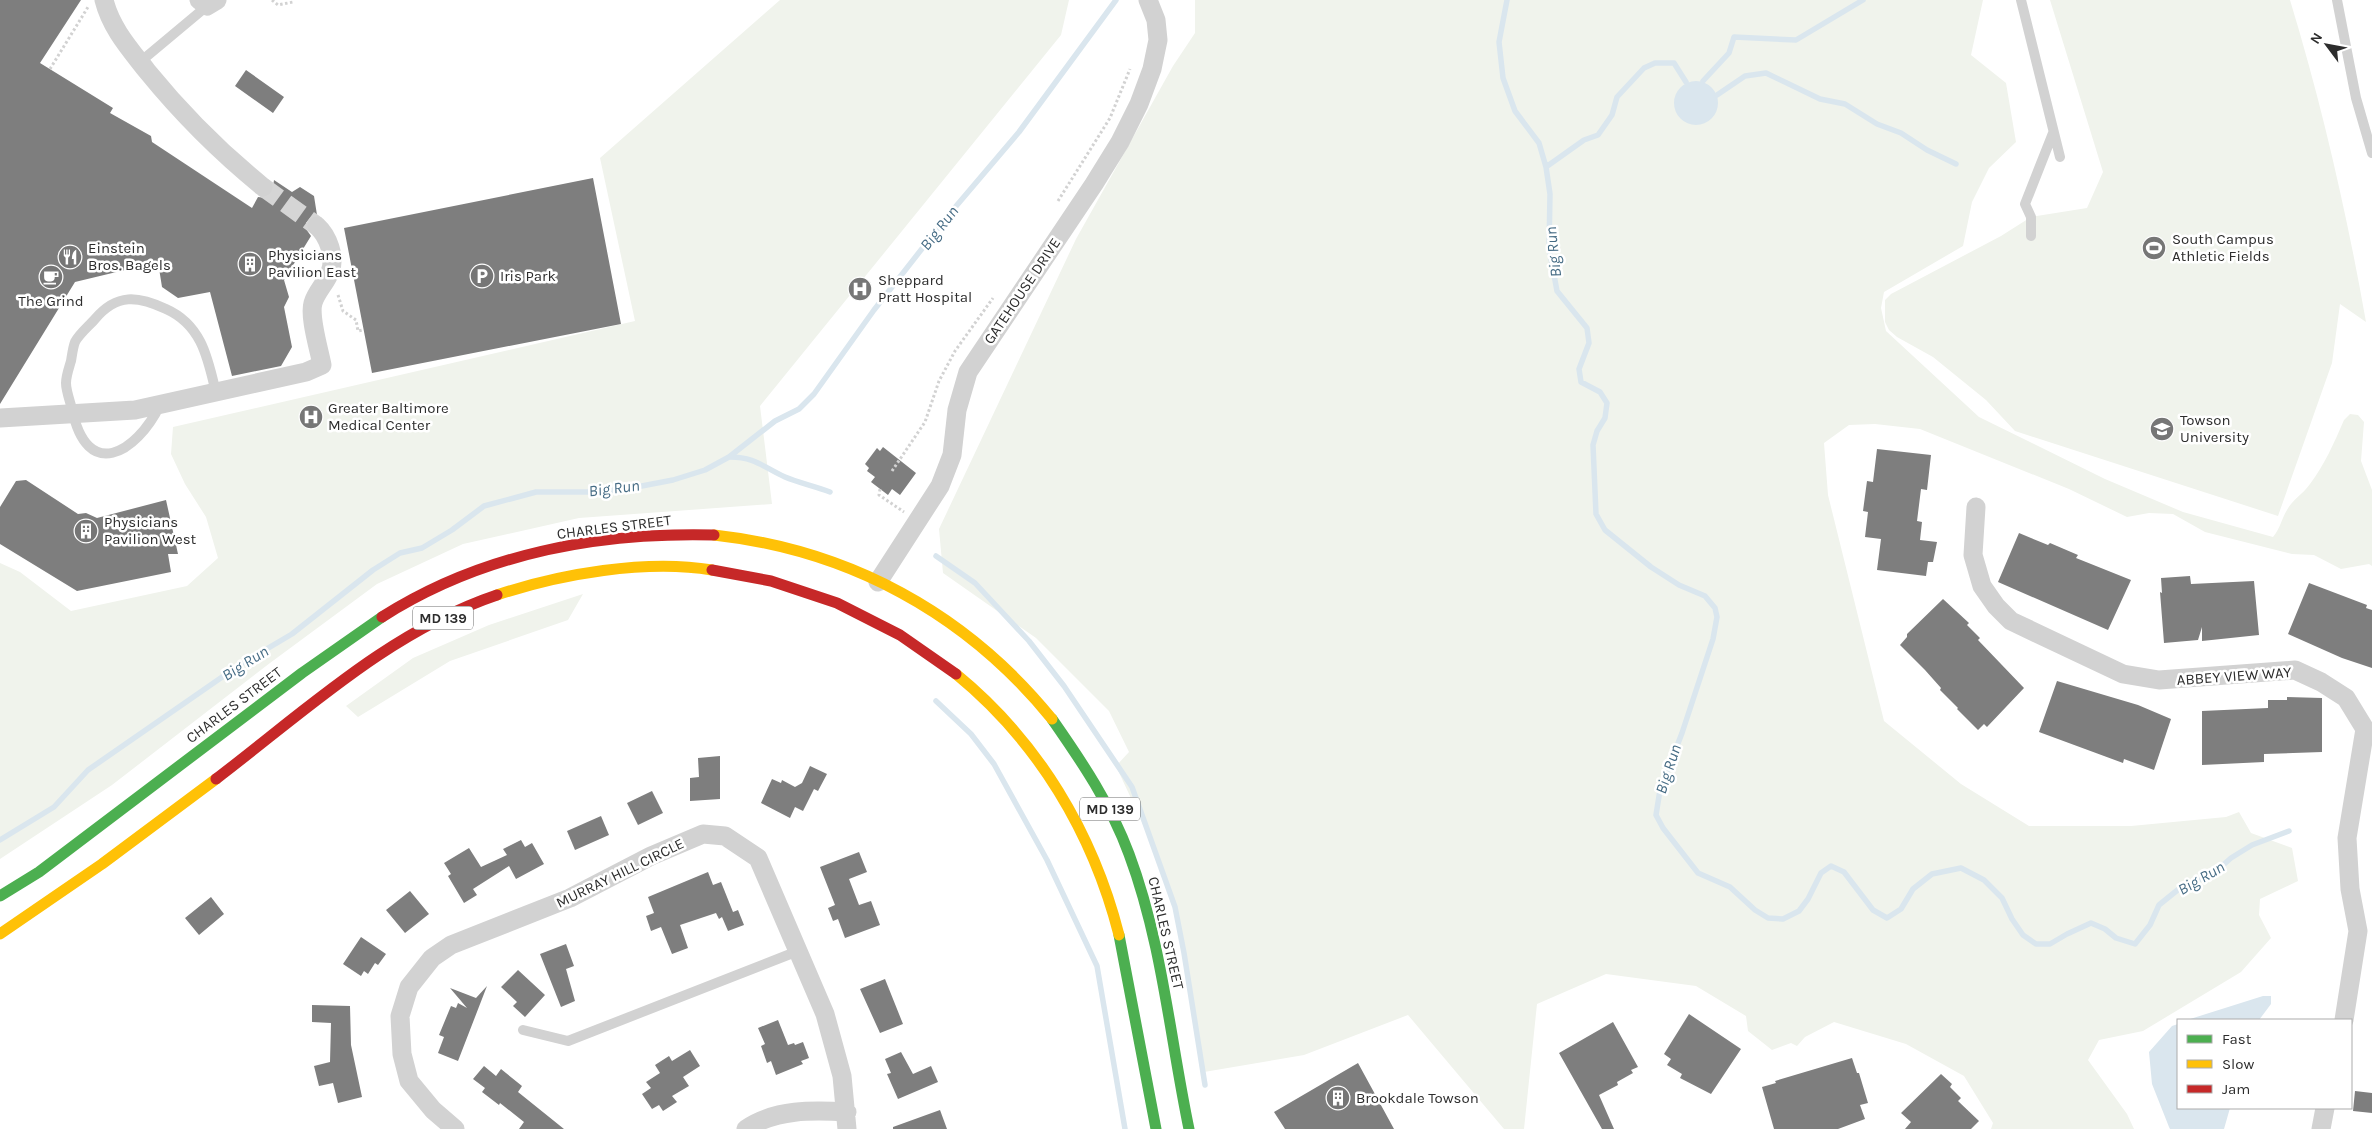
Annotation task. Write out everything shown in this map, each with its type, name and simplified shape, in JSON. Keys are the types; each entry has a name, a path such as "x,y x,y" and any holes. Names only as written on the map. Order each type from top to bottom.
{"main road":[{"name":"CHARLES STREET","path":"0,896 39,872 331,651 420,594 465,574 539,551 600,540 668,533 731,537 766,542 833,562 869,584 925,607 953,626 1005,668 1056,723 1100,790 1136,870 1147,906 1161,970 1189,1129"},
{"path":"676,568 700,558"},
{"name":"MD 139","path":"0,934 56,898 126,847 370,661 433,622 480,600 533,584 629,567 713,570 756,577 817,595 884,626 920,648 955,673 1006,720 1037,759 1072,813 1098,864 1109,892 1124,949 1156,1129"},
{"path":"869,584 887,599"},
{"path":"954,659 955,673"}],"street":[{"path":"104,0 120,37 140,62 200,131 262,187"},
{"name":"GATEHOUSE DRIVE","path":"869,584 917,521 947,471 952,455 957,410 968,372 1094,184 1120,142 1139,104 1152,69 1158,40 1156,20 1148,0"},
{"path":"0,418 73,416 160,405 306,372 322,365 312,314 313,303 330,272 332,263 327,237 317,226"},
{"name":"ABBEY VIEW WAY","path":"1976,508 1973,556 1982,586 1996,606 2011,622 2123,674 2159,680 2295,670 2321,682 2346,698 2365,729 2347,838 2350,889 2358,931 2344,1019"},
{"name":"MURRAY HILL CIRCLE","path":"455,1129 432,1110 409,1080 402,1054 400,1016 409,987 432,958 451,945 570,898 651,856 703,834 725,836 758,858 825,1014 842,1076 847,1120 804,1110 755,1123 746,1129"},
{"path":"2321,1129 2325,1109"}],"lane":[{"path":"2021,0 2060,156"},
{"path":"2337,0 2356,98 2372,153"},
{"path":"140,62 208,2"},
{"path":"2032,236 2031,217 2025,204 2053,133"},
{"path":"160,405 152,422 131,445 115,453 106,454 91,448 81,436 73,416 66,383 75,342 104,309 130,299 144,299 171,311 190,326 201,340 207,355 216,393"},
{"path":"523,1030 568,1041 665,1005 798,950"}],"path":[{"path":"50,69 92,0"},
{"path":"272,0 278,5 293,2"},
{"path":"1058,202 1110,118 1132,64"},
{"path":"337,292 343,311 356,320 358,331 364,330"},
{"path":"892,471 925,422 939,381 955,351 995,296"},
{"path":"880,489 879,494 917,521"}],"shaded area":[{"path":"780,0 1069,0 1061,35 760,406 772,504 579,518 463,544 377,584 270,663 112,785 0,859 0,563 20,572 71,611 187,586 218,558 206,517 185,484 171,454 173,427 635,321 600,158"},
{"path":"1195,0 1983,0 1971,55 2006,83 2016,142 1989,168 1972,202 1963,246 1884,292 1881,308 1886,331 1979,417 2105,479 2183,512 2273,537 2289,506 2307,488 2320,469 2344,420 2350,414 2358,415 2364,422 2361,461 2372,490 2372,566 2369,564 2341,569 2314,555 2292,554 2205,532 2173,514 2149,513 2127,517 2069,489 1920,429 1875,424 1849,425 1824,443 1828,495 1884,721 1961,784 2029,826 2131,826 2226,817 2239,812 2251,833 2292,848 2298,881 2260,899 2259,915 2271,938 2241,972 2143,1031 2099,1040 2088,1060 2127,1114 2134,1129 1991,1129 1993,1123 1964,1076 1906,1044 1834,1022 1805,1037 1797,1046 1791,1043 1772,1050 1748,1031 1746,1016 1696,986 1606,974 1537,1004 1524,1129 1504,1129 1408,1015 1304,1055 1204,1072 1176,916 1162,865 1116,766 1129,752 1109,711 1036,638 943,573 939,529 1076,239 1173,66 1195,33"},
{"name":"South Campus Athletic Fields","path":"2050,0 2290,0 2313,79 2333,160 2366,322 2340,304 2332,363 2278,516 2015,431 1986,400 1933,357 1897,337 1889,330 1885,322 1885,300 1891,294 2001,236 2031,217 2087,208 2103,172"},
{"path":"1700,81 1712,87 1717,94 1717,112 1712,119 1705,124 1692,125 1684,122 1677,115 1674,99 1677,91 1684,84"},
{"path":"583,594 568,620 450,661 358,717 346,706 413,658 489,625"},
{"path":"2263,996 2271,996 2271,1004 2260,1019 2190,1019"},
{"path":"2177,1024 2177,1109 2230,1109 2224,1129 2170,1129 2152,1084 2149,1052 2172,1026"}],"building":[{"path":"0,0 81,0 40,63 113,108 110,113 151,136 152,142 252,208 258,197 266,198 272,194 274,180 292,192 300,187 314,196 317,215 310,218 306,223 306,229 311,236 284,280 289,297 284,307 292,347 281,366 232,376 210,292 178,298 162,287 158,262 75,282 0,404"},
{"path":"246,70 284,97 273,113 235,86"},
{"name":"Iris Park","path":"593,178 621,324 372,373 344,228"},
{"path":"883,447 916,473 900,495 892,489 888,495 871,482 875,477 867,471 869,468 865,464 877,448 880,451"},
{"path":"1877,449 1931,455 1927,490 1921,489 1917,521 1922,522 1920,540 1937,542 1933,562 1928,562 1926,576 1877,570 1881,539 1865,537 1868,512 1863,511 1867,481 1873,482"},
{"name":"Physicians Pavilion West","path":"26,480 78,514 86,513 97,518 166,500 178,554 168,554 171,572 77,591 0,544 0,507 16,481"},
{"path":"2019,533 2048,545 2050,543 2078,555 2076,558 2131,580 2108,630 1998,582"},
{"path":"2190,576 2191,584 2254,581 2259,635 2202,641 2202,627 2198,640 2164,643 2160,592 2162,593 2161,578"},
{"path":"2309,583 2367,605 2366,608 2372,610 2372,668 2342,658 2288,634"},
{"path":"1943,599 1969,623 1967,625 1980,638 1978,640 2024,688 1987,727 1984,724 1978,730 1940,690 1941,688 1925,670 1900,645 1907,637 1907,634"},
{"path":"2057,681 2138,705 2171,719 2154,770 2124,759 2123,763 2039,732"},
{"path":"2287,697 2322,698 2322,752 2264,754 2264,762 2202,765 2202,711 2268,708 2268,700 2287,700"},
{"path":"720,756 720,799 690,801 690,778 699,777 698,758"},
{"path":"810,766 827,774 818,791 814,789 803,811 795,807 790,818 761,803 772,779 781,783 782,780 795,787 802,783"},
{"path":"652,791 663,813 638,825 627,803"},
{"path":"601,816 609,835 575,850 567,831"},
{"path":"521,840 525,847 532,843 544,864 516,879 509,866 473,889 477,895 464,903 448,876 451,874 444,863 469,848 481,867 507,855 503,849"},
{"path":"859,852 867,872 849,879 859,905 871,901 880,925 845,938 838,919 833,921 828,908 835,905 820,867"},
{"path":"708,872 713,885 721,882 733,912 738,910 744,925 728,931 722,917 719,919 716,913 680,925 688,948 672,954 661,927 651,931 646,916 654,913 648,897"},
{"path":"410,891 429,914 405,933 386,910"},
{"path":"211,897 224,914 199,935 185,918"},
{"path":"361,937 386,954 378,965 375,963 368,974 364,971 361,976 343,964"},
{"path":"566,944 574,966 566,969 575,1001 561,1007 540,954"},
{"path":"518,970 545,995 525,1017 513,1006 517,1002 501,987"},
{"path":"885,979 903,1024 880,1033 860,989"},
{"path":"487,986 458,1061 438,1053 444,1037 439,1035 451,1006 456,1008 458,1003 467,1008 450,988 476,998"},
{"path":"312,1005 350,1006 351,1045 362,1097 338,1103 333,1083 319,1086 314,1066 330,1062 331,1023 312,1022"},
{"path":"1689,1014 1741,1049 1711,1094 1680,1078 1682,1074 1667,1065 1671,1059 1664,1054"},
{"path":"778,1020 788,1045 803,1042 809,1058 801,1061 803,1064 776,1075 771,1061 767,1063 761,1046 765,1044 758,1028"},
{"path":"1613,1022 1638,1067 1631,1070 1633,1073 1617,1082 1618,1085 1599,1095 1614,1129 1602,1129 1559,1053"},
{"path":"690,1050 700,1066 683,1077 689,1086 672,1096 677,1102 663,1111 659,1105 652,1109 642,1094 651,1088 646,1082 660,1073 655,1065 669,1056 672,1061"},
{"path":"901,1052 913,1074 931,1066 938,1082 898,1099 887,1074 891,1073 885,1059"},
{"path":"1852,1058 1857,1073 1859,1073 1868,1103 1860,1105 1865,1119 1838,1129 1774,1129 1762,1087 1776,1083 1775,1081"},
{"name":"Brookdale Towson","path":"1358,1063 1394,1129 1285,1129 1274,1112"},
{"path":"484,1066 496,1076 501,1069 522,1086 518,1092 564,1129 519,1129 524,1122 500,1103 499,1105 482,1092 485,1088 473,1079"},
{"path":"1941,1074 1952,1084 1950,1087 1961,1098 1958,1101 1979,1121 1971,1129 1905,1129 1911,1122 1901,1113"},
{"path":"2355,1091 2372,1093 2372,1113 2353,1111"},
{"path":"940,1110 947,1129 893,1129 893,1127"}],"waterway":[{"name":"Big Run","path":"0,840 54,807 88,770 238,666 292,634 373,570 400,553 422,548 452,530 484,506 536,492 596,492 626,489 673,480 705,470 729,457 775,421 799,409 814,394 874,310 946,218 1019,132 1116,0"},
{"name":"Big Run","path":"1507,0 1499,42 1503,78 1515,111 1539,143 1546,167 1550,194 1549,248 1557,291 1587,328 1589,343 1579,369 1581,382 1600,392 1607,403 1605,418 1597,431 1593,445 1596,514 1605,530 1651,567 1679,585 1705,596 1715,608 1717,617 1713,639 1682,733 1660,790 1656,815 1663,828 1698,873 1730,887 1755,910 1768,918 1783,919 1799,911 1808,899 1821,873 1831,866 1844,872 1873,910 1887,918 1901,909 1913,889 1932,874 1961,868 1984,880 2002,898 2012,919 2023,935 2036,944 2050,944 2091,923 2105,929 2116,938 2135,944 2150,925 2159,905 2180,888 2214,873 2231,858 2252,845 2289,831"},
{"path":"1703,81 1729,53 1734,37 1796,40 1863,0"},
{"path":"1546,167 1584,140 1598,135 1612,115 1617,97 1644,68 1655,63 1674,63 1686,82"},
{"path":"1717,95 1745,76 1766,73 1820,99 1845,104 1877,124 1901,133 1927,150 1956,164"},
{"path":"730,457 739,457 759,463 785,477 830,492"},
{"path":"936,556 975,583 1029,641 1064,686 1132,787 1175,907 1205,1085"},
{"path":"936,701 971,734 994,764 1047,860 1097,966 1125,1129"}],"tunnel":[{"path":"263,187 317,226"}],"traffic: fast":[{"path":"0,896 39,872 302,673 382,617"},
{"path":"1052,719 1105,801 1129,854 1150,921 1189,1129"},
{"path":"1119,935 1156,1129"}],"traffic: slow":[{"path":"714,535 764,543 812,555 858,572 901,593 943,618 982,648 1018,681 1052,719"},
{"path":"497,595 522,587 603,570 659,566 712,570"},
{"path":"956,674 985,700 1012,729 1037,759 1058,791 1078,825 1094,861 1108,897 1119,935"},
{"path":"0,934 102,864 216,779"}],"traffic: jam":[{"path":"382,617 420,595 459,577 542,551 584,543 627,538 670,535 714,535"},
{"path":"712,570 771,581 837,603 900,635 956,674"},
{"path":"216,779 349,675 384,651 458,610 497,595"}],"place":[{"name":"South Campus Athletic Fields","path":"2154,248"},
{"name":"Einstein Bros. Bagels","path":"70,257"},
{"name":"Physicians Pavilion East","path":"250,264"},
{"name":"Iris Park","path":"482,276"},
{"name":"The Grind","path":"51,277"},
{"name":"Sheppard Pratt Hospital","path":"860,289"},
{"name":"Greater Baltimore Medical Center","path":"311,417"},
{"name":"Towson University","path":"2162,429"},
{"name":"Physicians Pavilion West","path":"86,531"},
{"name":"Brookdale Towson","path":"1338,1098"}]}
